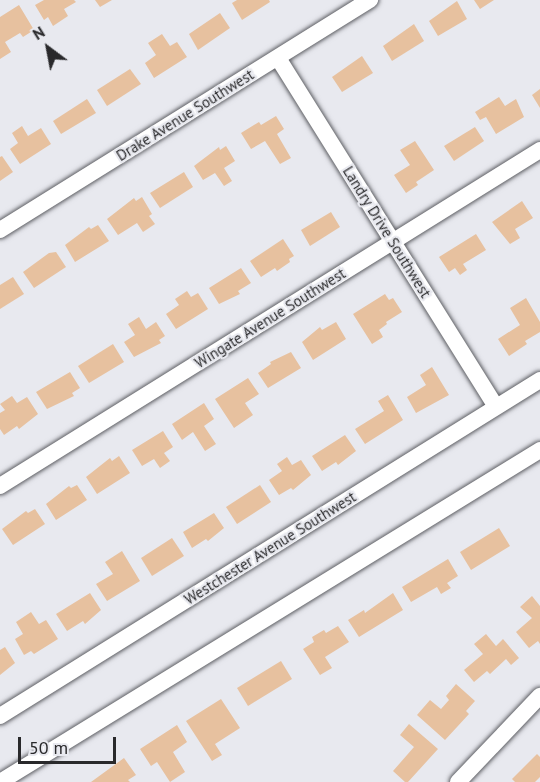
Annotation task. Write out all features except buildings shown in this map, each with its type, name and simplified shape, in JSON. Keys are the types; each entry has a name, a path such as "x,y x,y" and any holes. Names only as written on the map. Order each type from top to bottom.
{"street":[{"name":"Drake Avenue Southwest","path":"0,230 370,0"},
{"name":"Landry Drive Southwest","path":"278,57 496,406"},
{"name":"Wingate Avenue Southwest","path":"0,486 540,150"},
{"name":"Westchester Avenue Southwest","path":"0,716 540,380"},
{"path":"0,782 540,450"},
{"path":"458,782 540,696"}]}
